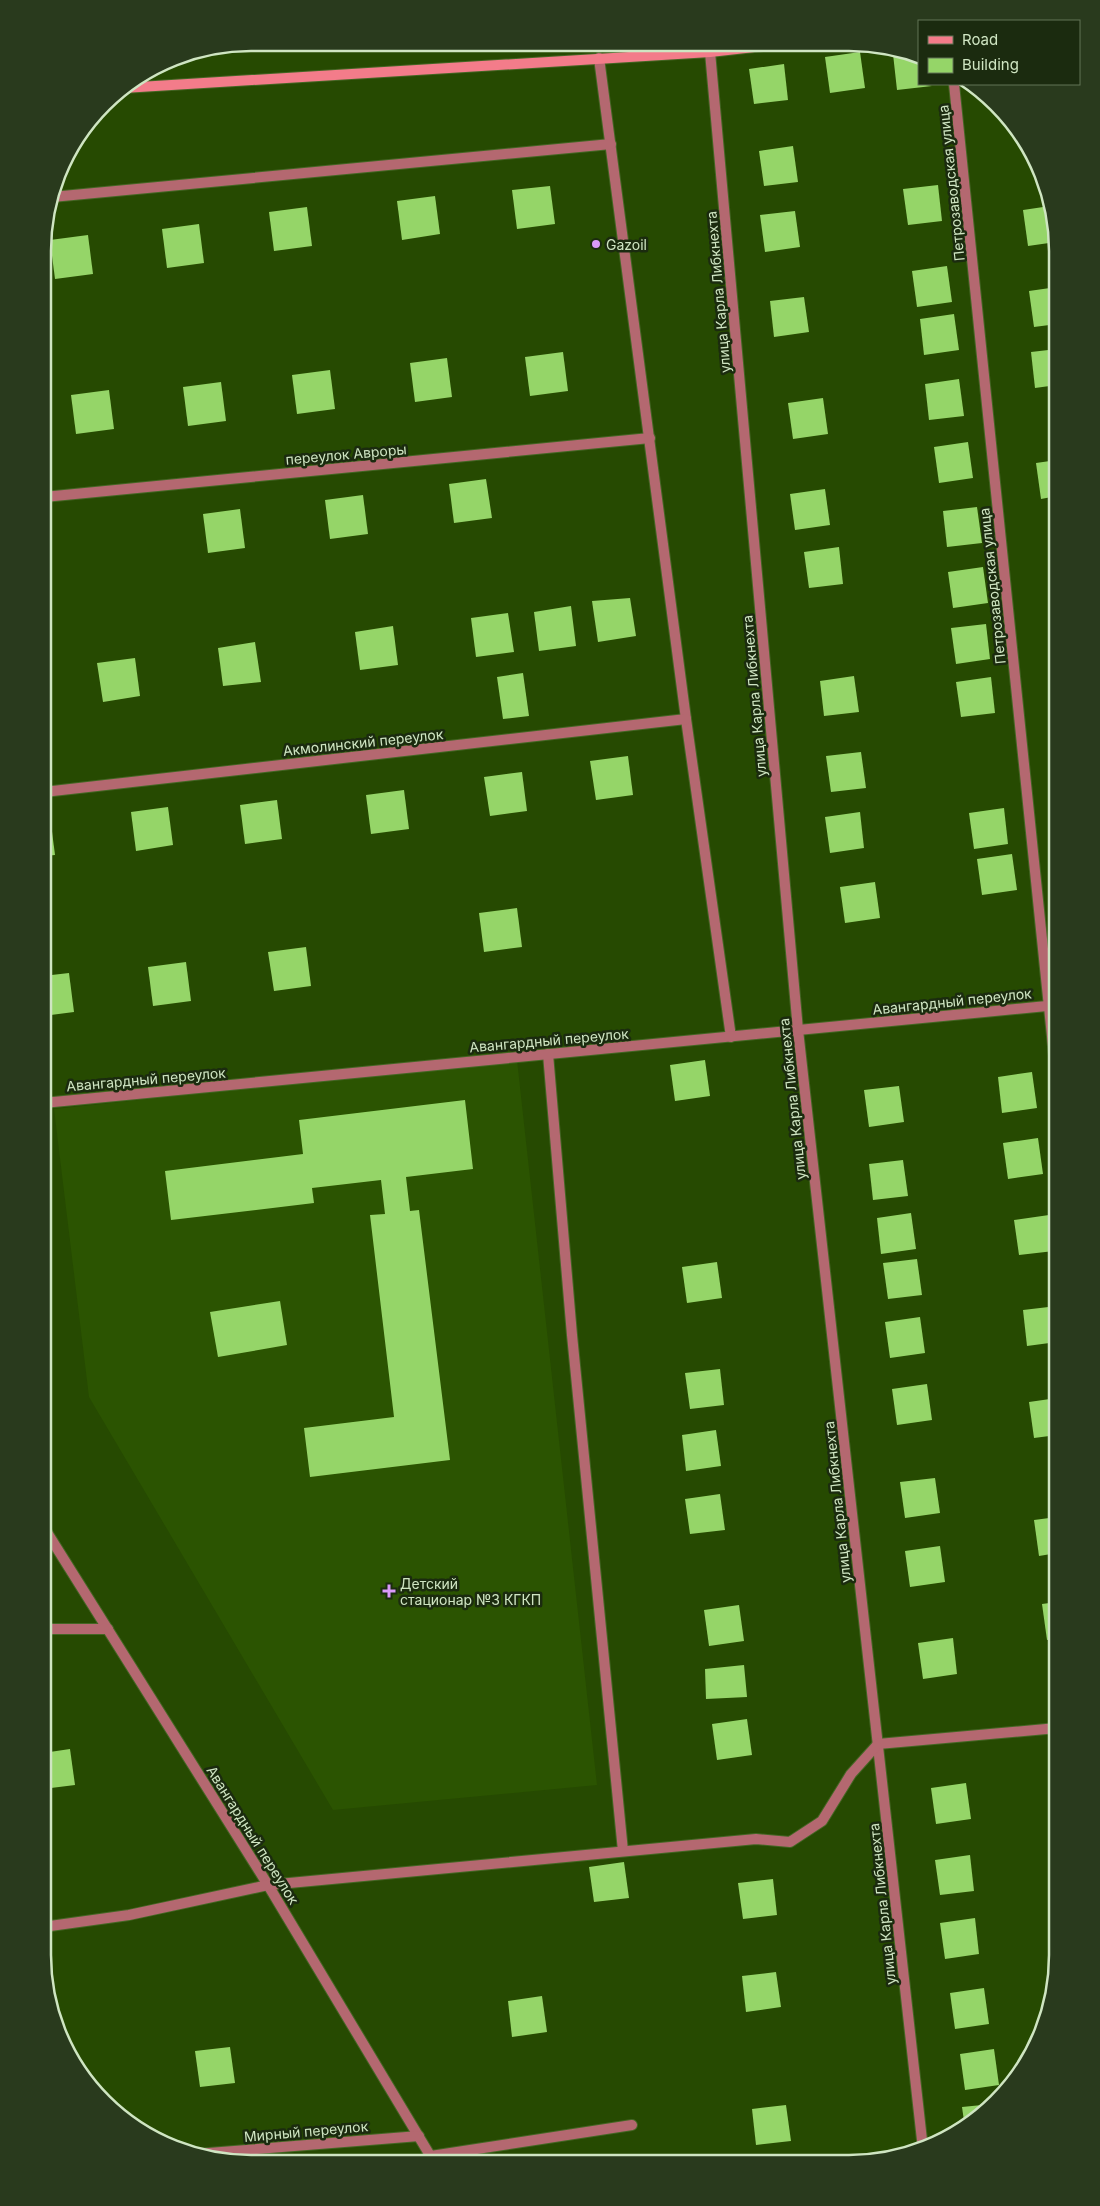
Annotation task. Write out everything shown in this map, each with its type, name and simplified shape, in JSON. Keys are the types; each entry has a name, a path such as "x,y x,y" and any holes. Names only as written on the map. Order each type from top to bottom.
{"main road":[{"path":"137,87 599,58 675,51"}],"street":[{"name":"улица Карла Либкнехта","path":"708,51 798,1030 922,2141"},
{"path":"599,58 686,719 731,1037"},
{"name":"Петрозаводская улица","path":"954,85 1049,960"},
{"path":"59,196 611,144"},
{"name":"переулок Авроры","path":"51,496 650,438"},
{"name":"Акмолинский переулок","path":"51,791 686,719"},
{"name":"Авангардный переулок","path":"51,1102 1049,1006"},
{"path":"548,1054 572,1335 623,1851"},
{"name":"Авангардный переулок","path":"51,1539 268,1885 431,2155"},
{"path":"51,1629 108,1629"},
{"path":"51,1927 129,1915 268,1885 756,1838 790,1842 822,1821 852,1774 878,1744 1049,1729"},
{"path":"456,2155 632,2125"},
{"name":"Мирный переулок","path":"219,2152 419,2136"}],"shaded area":[{"name":"Детский стационар №3 КГКП","path":"517,1060 597,1785 333,1810 89,1397 54,1109"}],"building":[{"path":"860,52 865,88 830,93 825,57"},
{"path":"893,56 918,64 918,85 932,86 897,90"},
{"path":"784,64 788,100 754,104 749,69"},
{"path":"793,146 798,182 764,186 759,151"},
{"path":"938,185 942,221 908,225 903,189"},
{"path":"550,186 555,224 517,229 512,190"},
{"path":"435,196 440,234 402,240 397,201"},
{"path":"307,207 312,246 274,251 269,212"},
{"path":"1044,207 1048,243 1028,246 1023,210"},
{"path":"795,211 800,247 765,252 760,215"},
{"path":"199,224 204,263 167,268 162,229"},
{"path":"88,235 93,274 55,279 52,240"},
{"path":"947,266 952,302 917,307 912,271"},
{"path":"1049,288 1049,325 1034,327 1029,291"},
{"path":"804,297 809,332 774,337 770,301"},
{"path":"954,314 959,350 924,355 920,319"},
{"path":"1049,350 1049,386 1035,388 1031,352"},
{"path":"563,352 568,391 530,396 525,357"},
{"path":"447,358 452,397 415,402 410,363"},
{"path":"330,370 335,409 297,414 292,375"},
{"path":"959,379 964,416 929,420 925,384"},
{"path":"221,382 226,421 188,426 183,387"},
{"path":"109,390 114,429 76,434 71,395"},
{"path":"823,398 828,434 793,439 788,403"},
{"path":"968,442 973,478 939,483 934,447"},
{"path":"1049,461 1049,498 1041,499 1036,463"},
{"path":"486,479 492,518 454,523 449,484"},
{"path":"825,489 830,525 795,530 790,494"},
{"path":"363,495 368,534 330,539 325,500"},
{"path":"977,507 982,543 947,547 943,511"},
{"path":"240,509 245,548 208,553 203,514"},
{"path":"839,547 843,584 809,588 804,552"},
{"path":"983,567 988,603 953,608 948,572"},
{"path":"630,598 636,636 598,642 592,601"},
{"path":"571,606 576,646 539,651 534,612"},
{"path":"508,613 514,652 476,657 471,618"},
{"path":"986,624 990,659 956,664 951,628"},
{"path":"393,626 398,665 360,670 355,632"},
{"path":"255,642 261,682 223,686 218,648"},
{"path":"135,658 140,696 103,702 97,663"},
{"path":"523,673 529,716 503,719 497,677"},
{"path":"854,676 859,712 824,716 820,681"},
{"path":"991,677 995,713 961,717 956,682"},
{"path":"861,752 866,788 831,792 826,756"},
{"path":"628,756 633,795 596,800 590,761"},
{"path":"522,772 527,811 490,816 484,777"},
{"path":"404,790 409,829 371,834 366,795"},
{"path":"277,800 282,839 245,844 240,805"},
{"path":"168,807 173,845 136,851 131,812"},
{"path":"1004,808 1008,844 974,849 969,813"},
{"path":"860,812 864,848 830,853 825,817"},
{"path":"51,824 55,855 51,855"},
{"path":"1012,854 1017,890 982,895 977,859"},
{"path":"875,882 880,918 845,923 840,887"},
{"path":"517,908 522,947 484,952 479,913"},
{"path":"306,947 311,986 274,991 268,952"},
{"path":"186,962 191,1001 153,1006 148,967"},
{"path":"69,973 74,1012 51,1015 51,975"},
{"path":"705,1060 710,1096 675,1101 670,1065"},
{"path":"1032,1072 1037,1108 1002,1113 998,1077"},
{"path":"899,1086 904,1122 869,1127 864,1090"},
{"path":"465,1100 473,1169 406,1177 410,1211 419,1210 450,1460 310,1477 304,1428 394,1417 370,1215 385,1214 381,1180 312,1188 314,1203 171,1220 165,1171 303,1154 299,1120"},
{"path":"1038,1138 1043,1174 1008,1179 1003,1143"},
{"path":"903,1160 908,1196 873,1200 869,1164"},
{"path":"911,1213 916,1249 881,1254 877,1218"},
{"path":"1049,1215 1049,1252 1019,1255 1014,1220"},
{"path":"917,1259 922,1295 888,1299 883,1263"},
{"path":"717,1262 722,1298 687,1303 682,1267"},
{"path":"280,1301 287,1345 218,1357 210,1312"},
{"path":"1049,1307 1049,1343 1027,1346 1023,1310"},
{"path":"920,1317 925,1353 890,1358 885,1322"},
{"path":"720,1369 724,1405 690,1409 685,1373"},
{"path":"927,1384 932,1420 897,1425 892,1389"},
{"path":"1049,1399 1049,1436 1034,1438 1029,1402"},
{"path":"716,1430 721,1466 686,1471 682,1435"},
{"path":"935,1478 940,1513 905,1518 900,1482"},
{"path":"720,1494 725,1530 690,1534 685,1499"},
{"path":"1049,1518 1049,1554 1039,1556 1034,1520"},
{"path":"940,1546 945,1582 910,1587 905,1551"},
{"path":"1049,1603 1049,1640 1047,1640 1042,1604"},
{"path":"739,1605 744,1641 709,1646 704,1610"},
{"path":"953,1638 957,1674 923,1679 918,1643"},
{"path":"744,1665 747,1697 706,1699 705,1669"},
{"path":"747,1719 752,1755 717,1760 712,1724"},
{"path":"70,1749 75,1785 51,1788 51,1752"},
{"path":"966,1783 971,1819 936,1824 931,1788"},
{"path":"970,1855 974,1891 940,1895 935,1860"},
{"path":"624,1862 629,1898 594,1902 589,1867"},
{"path":"773,1879 777,1915 743,1919 738,1883"},
{"path":"975,1918 979,1954 945,1959 940,1923"},
{"path":"776,1972 781,2007 746,2012 742,1976"},
{"path":"984,1988 989,2024 955,2029 950,1993"},
{"path":"542,1996 547,2032 512,2037 508,2001"},
{"path":"230,2047 235,2083 200,2087 195,2051"},
{"path":"994,2049 999,2085 965,2090 960,2054"},
{"path":"786,2105 791,2141 756,2145 752,2109"},
{"path":"981,2105 964,2119 962,2107"}],"place":[{"name":"Gazoil","path":"596,244"},
{"name":"Детский стационар №3 КГКП","path":"389,1591"}]}
